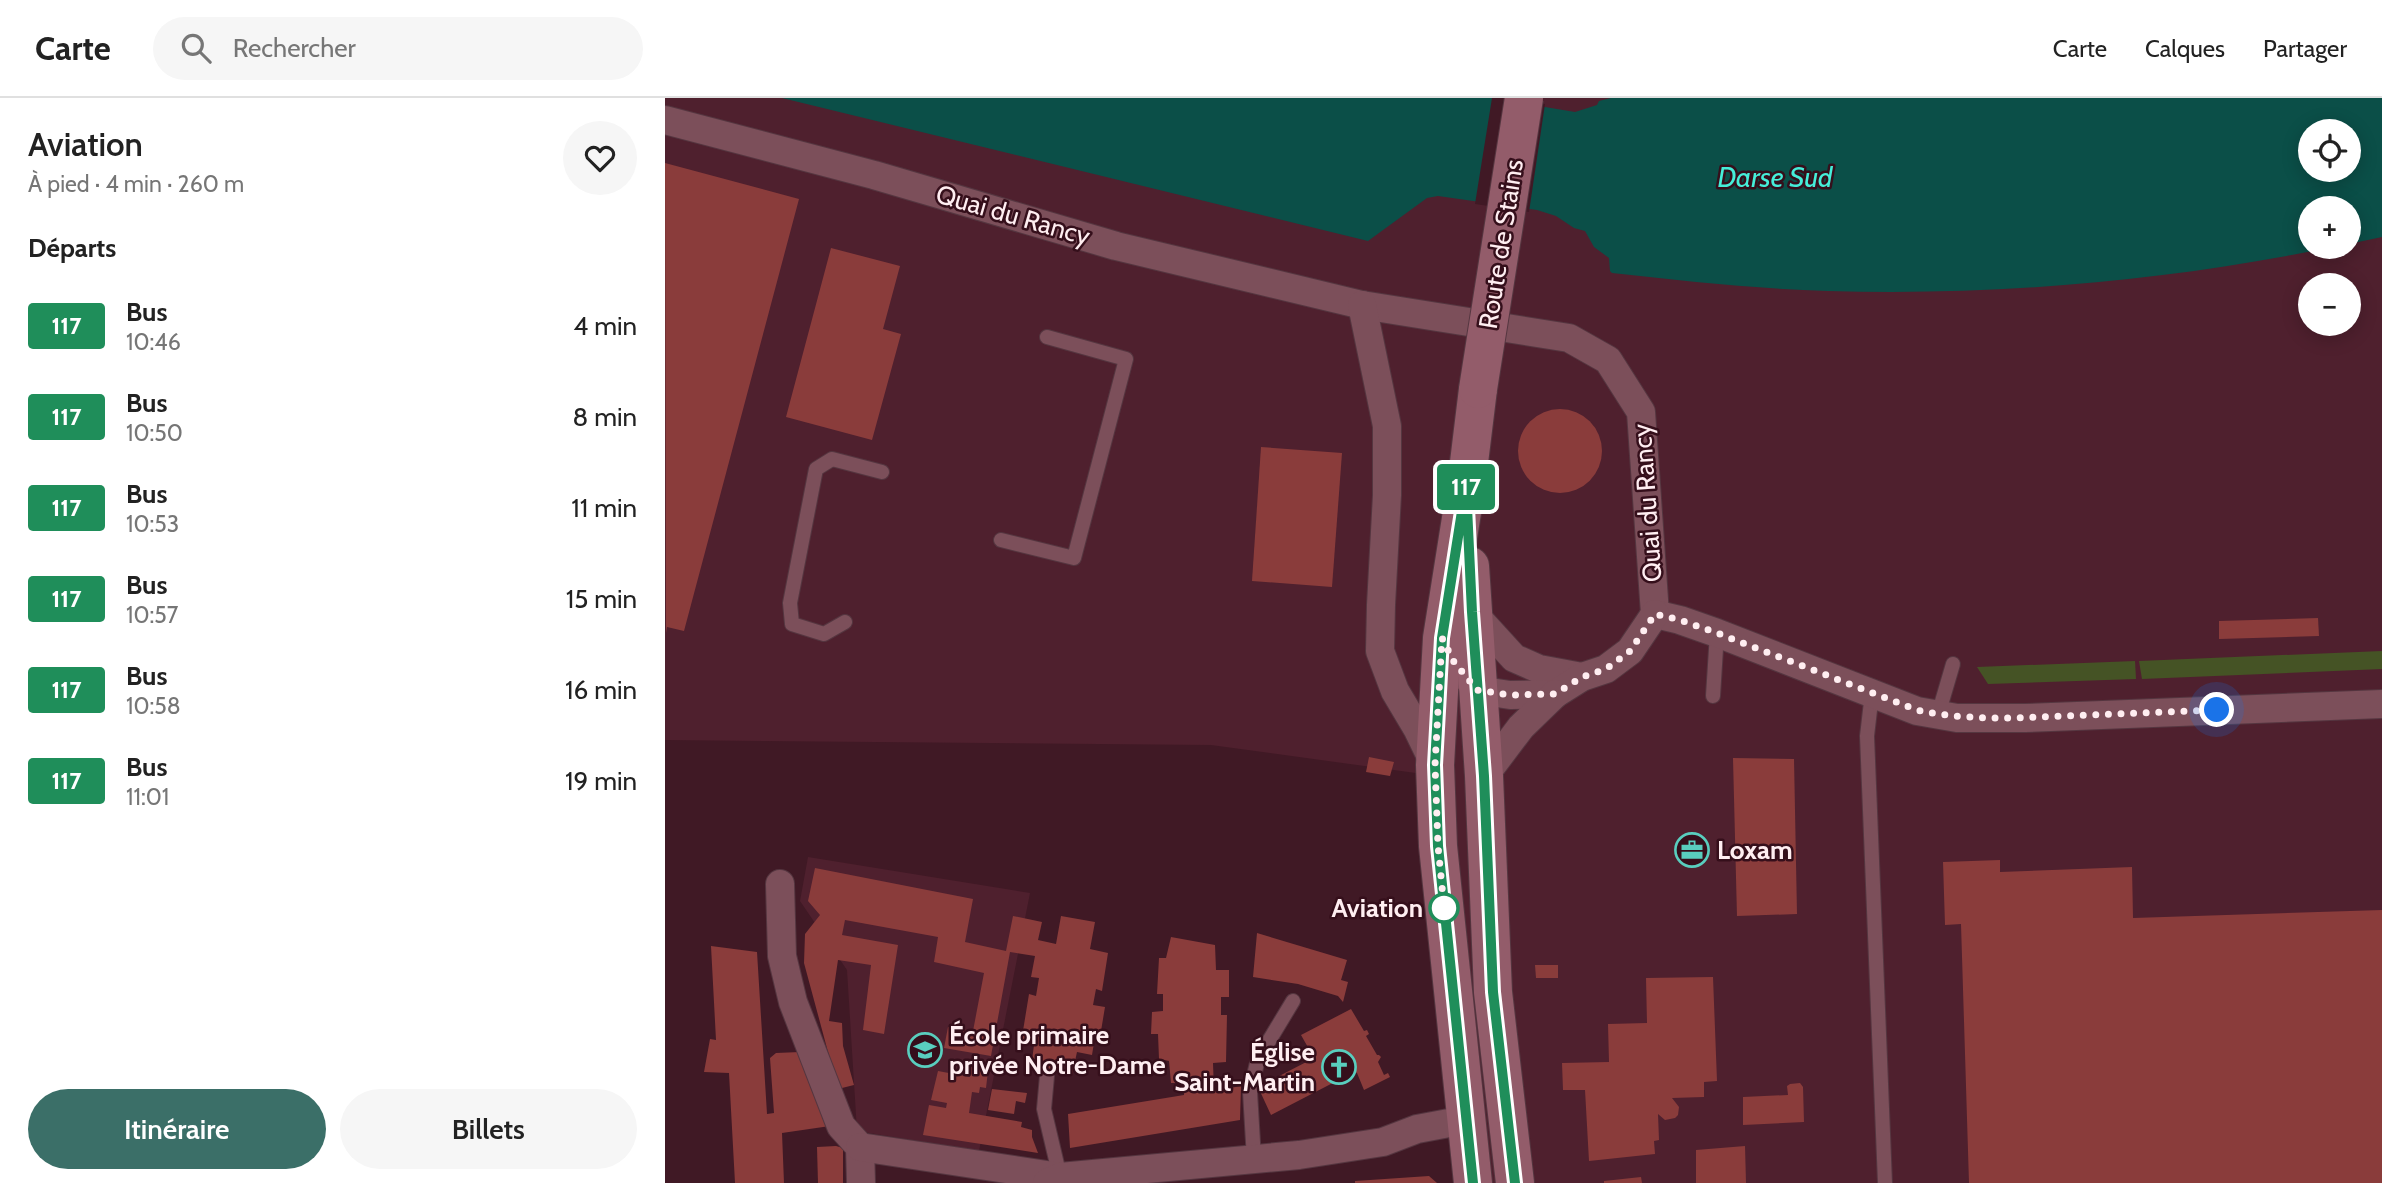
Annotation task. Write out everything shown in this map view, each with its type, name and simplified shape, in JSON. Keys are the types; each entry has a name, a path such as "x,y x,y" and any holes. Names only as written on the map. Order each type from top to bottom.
{"main road":[{"name":"Route de Stains","path":"1466,486 1478,389 1524,98"},
{"path":"1466,486 1484,776 1493,992 1515,1183"},
{"path":"1466,486 1442,638 1435,765 1438,846 1473,1183"}],"street":[{"name":"Quai du Rancy","path":"665,120 874,175 1116,246 1362,305 1569,338 1608,360 1640,412 1655,614"},
{"path":"1362,305 1387,426 1387,495 1380,651 1395,691 1435,765"},
{"path":"1472,612 1514,658 1539,669 1582,677"},
{"path":"1484,776 1521,727 1555,694 1582,677 1606,669 1630,651 1655,614 1717,633 1917,710 1958,718 2025,718 2382,704"},
{"path":"1442,638 1454,662 1477,690 1510,695 1555,694"},
{"path":"780,884 782,956 793,1002 841,1126 860,1147 1053,1180 1255,1171 1383,1142 1417,1129 1465,1120"},
{"path":"860,1147 862,1183"}],"lane":[{"path":"1001,540 1074,558 1126,359 1047,337"},
{"path":"845,622 824,634 792,624 790,603 816,469 832,459 882,472"},
{"path":"1713,696 1717,633"},
{"path":"1938,715 1953,664"},
{"path":"1872,693 1867,736 1885,1183"},
{"path":"1255,1171 1250,1092 1258,1059 1293,1001"},
{"path":"1047,1076 1044,1109 1053,1180"}],"shaded area":[{"path":"665,98 2382,98 2382,1183 1477,1183 1423,774 1211,745 665,740"},
{"path":"2382,651 2382,669 2142,679 2139,661"},
{"path":"2135,661 2136,679 1988,684 1977,667"},
{"name":"École primaire privée Notre-Dame","path":"808,857 1030,893 979,1151 857,1131 847,970 800,901"}],"water":[{"name":"Darse Sud","path":"782,98 1492,98 1575,112 1611,98 2382,98 2382,237 2361,241 2361,196 2298,196 2298,254 2208,269 2082,284 1955,291 1828,291 1612,273 1609,258 1594,247 1585,231 1574,228 1556,216 1537,210 1438,196 1427,198 1368,241"}],"pier":[{"path":"1492,98 1512,98 1545,104 1529,212 1475,204"}],"building":[{"path":"665,163 799,199 684,631 667,627 666,633"},
{"path":"831,248 900,266 883,329 901,334 872,440 786,417"},
{"path":"1560,409 1576,412 1590,421 1599,435 1602,451 1599,467 1590,481 1576,490 1560,493 1544,490 1530,481 1521,467 1518,451 1521,435 1530,421 1544,412"},
{"path":"1261,447 1342,453 1332,587 1252,581"},
{"path":"2318,618 2319,636 2219,639 2219,621"},
{"path":"1369,757 1394,762 1390,776 1366,772"},
{"path":"1733,758 1794,759 1797,914 1737,916"},
{"path":"2000,860 2000,872 2132,867 2133,918 2382,910 2382,1183 1969,1183 1961,924 1945,925 1943,862"},
{"path":"815,868 973,899 965,942 1006,951 1013,916 1042,922 1038,940 1056,944 1061,916 1095,922 1090,949 1108,953 1102,991 1096,989 1093,1005 1105,1007 1101,1031 1096,1030 1092,1055 1077,1052 1072,1075 1031,1068 1034,1045 1021,1043 1029,994 1036,996 1039,978 1031,977 1035,956 1010,952 991,1056 944,1048 948,1027 973,1031 984,973 934,962 938,937 845,920 842,935 898,945 884,1034 863,1030 871,965 838,960 829,1021 842,1023 843,1046 854,1085 838,1089 804,963 805,934 820,915 808,901"},
{"path":"1257,933 1347,960 1341,980 1348,982 1343,1002 1338,996 1298,984 1253,977"},
{"path":"1171,937 1215,945 1216,970 1229,970 1229,997 1221,997 1221,1015 1227,1015 1226,1062 1213,1063 1214,1091 1241,1086 1240,1120 1070,1148 1068,1114 1184,1095 1184,1083 1171,1083 1169,1061 1159,1059 1158,1034 1151,1034 1152,1012 1163,1011 1163,994 1157,994 1159,958 1166,958"},
{"path":"711,946 757,952 767,1114 774,1113 770,1058 776,1053 800,1052 830,1126 782,1133 784,1183 735,1183 729,1073 704,1072 710,1039 716,1040"},
{"path":"1535,965 1558,965 1558,978 1536,978"},
{"path":"1713,977 1717,1081 1704,1082 1704,1097 1672,1098 1679,1107 1675,1118 1665,1120 1658,1114 1659,1140 1654,1141 1655,1154 1589,1161 1585,1090 1563,1090 1562,1063 1609,1062 1608,1024 1647,1023 1646,978"},
{"name":"Église Saint-Martin","path":"1351,1009 1364,1031 1367,1030 1369,1034 1366,1036 1381,1057 1378,1062 1384,1075 1388,1073 1390,1077 1364,1090 1357,1073 1354,1072 1271,1115 1258,1087 1314,1058 1301,1035"},
{"path":"971,1067 988,1071 986,1088 980,1087 979,1093 972,1092 969,1113 1022,1122 1021,1127 1032,1130 1038,1153 923,1135 929,1105 946,1108 947,1103 931,1100 938,1071 970,1077"},
{"path":"1800,1083 1803,1087 1804,1122 1743,1125 1743,1097 1788,1095 1787,1086"},
{"path":"992,1089 1027,1093 1025,1103 1016,1101 1014,1114 988,1110"},
{"path":"1745,1146 1746,1183 1696,1183 1696,1150"},
{"path":"817,1147 843,1148 843,1183 818,1183"},
{"path":"1429,1176 1437,1183 1355,1183 1355,1181"},
{"path":"1641,1177 1642,1183 1604,1183 1604,1181"}],"bus line":[{"name":"117","path":"1473,1183 1438,846 1435,765 1442,638 1466,486 1484,776 1493,992 1515,1183"}],"place":[{"name":"Loxam","path":"1692,850"},
{"name":"Aviation","path":"1444,908"},
{"name":"École primaire privée Notre-Dame","path":"925,1050"},
{"name":"Église Saint-Martin","path":"1339,1067"}],"route":[{"path":"1444,908 1445,917 1438,846 1435,765 1442,638 1454,662 1477,690 1510,695 1555,694 1582,677 1606,669 1630,651 1655,614 1717,633 1917,710 1938,715 1958,718 2025,718 2217,710"}]}
